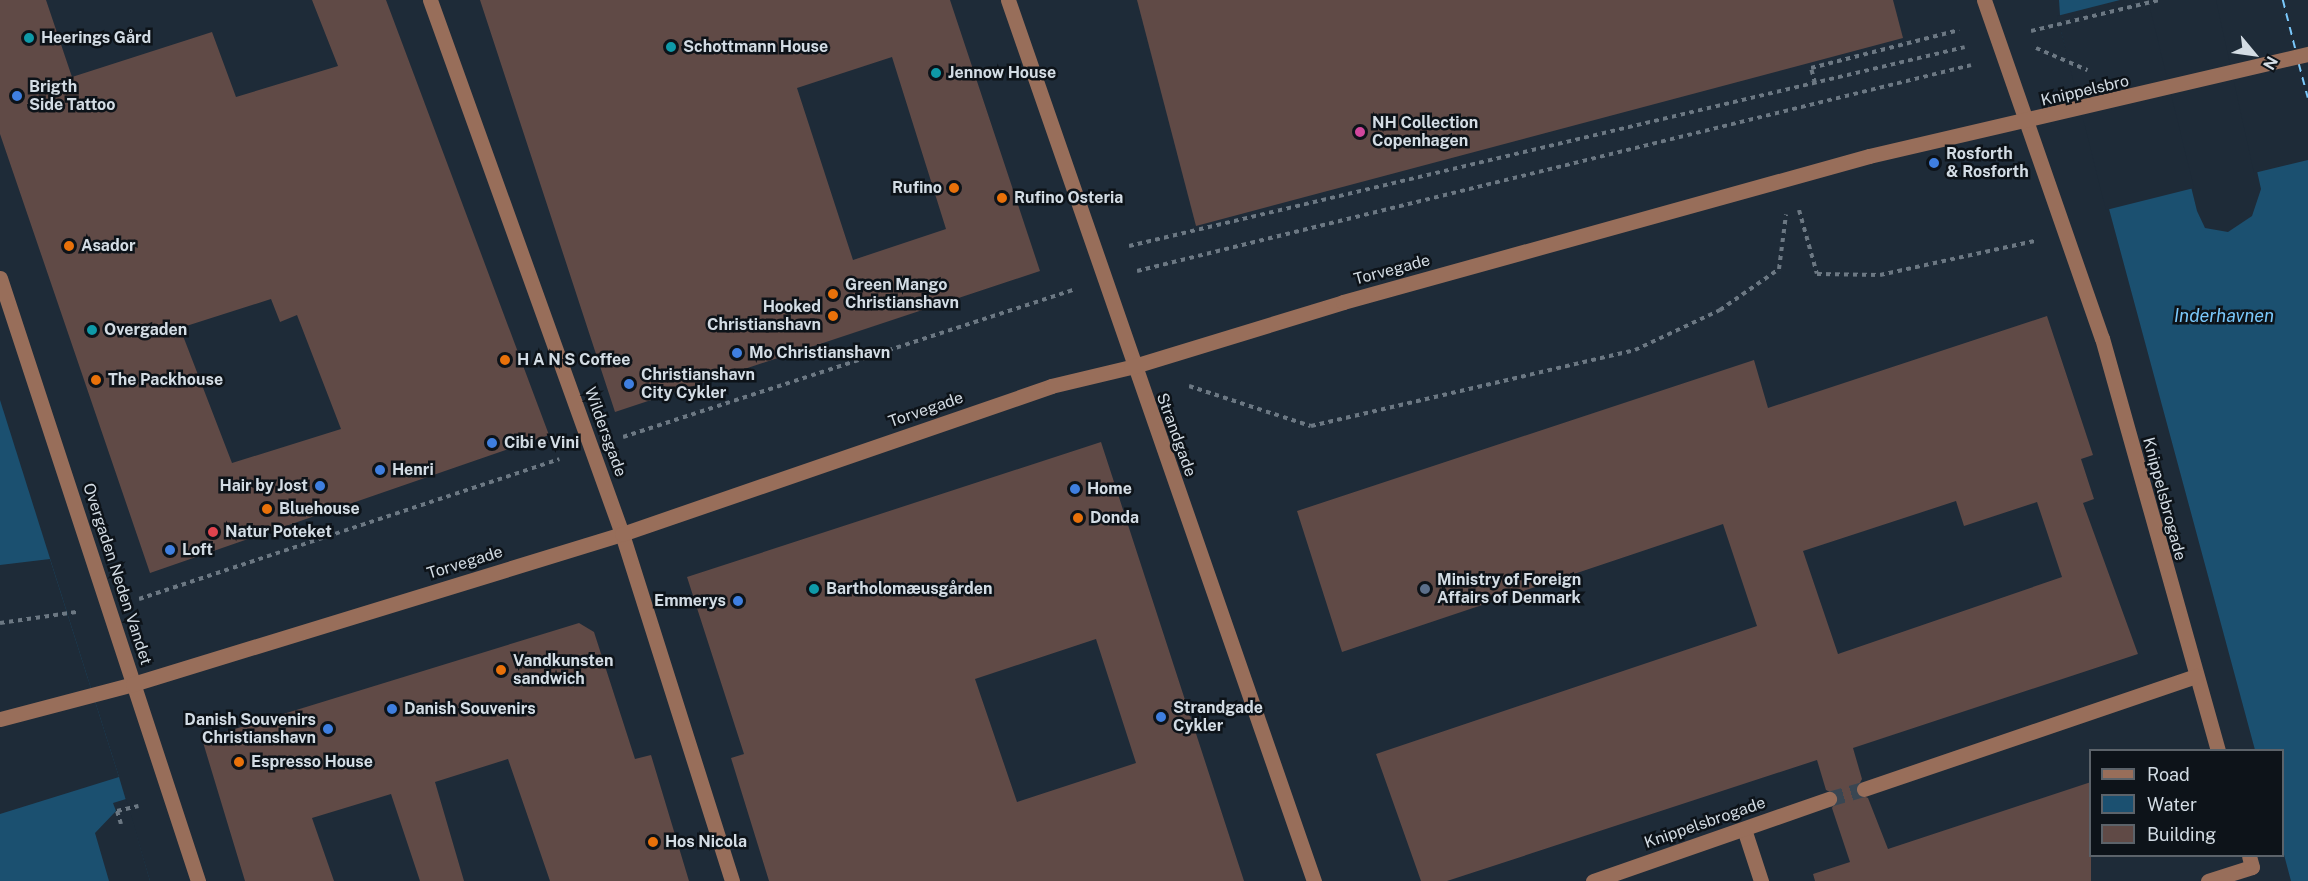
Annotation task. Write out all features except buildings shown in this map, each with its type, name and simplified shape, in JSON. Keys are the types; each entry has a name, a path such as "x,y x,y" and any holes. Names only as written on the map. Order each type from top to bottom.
{"street":[{"name":"Wildersgade","path":"430,0 622,534 732,881"},
{"name":"Strandgade","path":"1008,0 1131,367 1314,881"},
{"name":"Knippelsbrogade","path":"1984,0 1994,20 2103,338 2218,749"},
{"name":"Knippelsbro","path":"1869,156 2308,54"},
{"name":"Torvegade","path":"0,719 117,689 622,534 1051,386 1131,367 1343,302 1791,181 1869,156"},
{"name":"Overgaden Neden Vandet","path":"0,278 198,881"},
{"path":"1864,789 2196,676"},
{"name":"Knippelsbrogade","path":"1593,881 1829,799"},
{"path":"1744,829 1761,881"},
{"path":"2208,881 2252,867 2250,857"}],"path":[{"path":"1815,83 1811,68 1994,20"},
{"path":"1093,254 1849,75"},
{"path":"1102,280 1854,96"},
{"path":"1791,181 1817,274 1880,275 1982,256 2065,232"},
{"path":"1131,367 1311,426 1635,350 1720,310 1779,269 1791,181"},
{"path":"0,623 68,613"},
{"path":"121,824 117,811 129,808"}],"water":[{"name":"Inderhavnen","path":"2059,0 2145,0 2197,211 2205,228 2228,232 2252,216 2261,189 2219,0 2308,0 2308,881 2291,881 2284,855 2284,749 2255,749 2061,31"},
{"path":"0,400 119,777 150,881 0,881"}],"pier":[{"path":"2120,0 2148,0 2194,188 2106,210 2057,16"},
{"path":"2216,0 2308,0 2308,160 2254,173"},
{"path":"50,559 119,777 0,814 0,565"},
{"path":"126,799 150,881 109,881 95,833 116,811 113,803"}],"ferry route":[{"path":"2283,0 2296,51"},
{"path":"2299,64 2308,98"}],"tunnel":[{"path":"1829,799 1864,789"}],"place":[{"name":"Heerings Gård","path":"29,38"},
{"name":"Schottmann House","path":"671,47"},
{"name":"Jennow House","path":"936,73"},
{"name":"Brigth Side Tattoo","path":"17,96"},
{"name":"NH Collection Copenhagen","path":"1360,132"},
{"name":"Rosforth & Rosforth","path":"1934,163"},
{"name":"Rufino","path":"954,188"},
{"name":"Rufino Osteria","path":"1002,198"},
{"name":"Asador","path":"69,246"},
{"name":"Green Mango Christianshavn","path":"833,294"},
{"name":"Hooked Christianshavn","path":"833,316"},
{"name":"Overgaden","path":"92,330"},
{"name":"Mo Christianshavn","path":"737,353"},
{"name":"H A N S Coffee","path":"505,360"},
{"name":"The Packhouse","path":"96,380"},
{"name":"Christianshavn City Cykler","path":"629,384"},
{"name":"Cibi e Vini","path":"492,443"},
{"name":"Henri","path":"380,470"},
{"name":"Hair by Jost","path":"320,486"},
{"name":"Home","path":"1075,489"},
{"name":"Bluehouse","path":"267,509"},
{"name":"Donda","path":"1078,518"},
{"name":"Natur Poteket","path":"213,532"},
{"name":"Loft","path":"170,550"},
{"name":"Bartholomæusgården","path":"814,589"},
{"name":"Ministry of Foreign Affairs of Denmark","path":"1425,589"},
{"name":"Emmerys","path":"738,601"},
{"name":"Vandkunsten sandwich","path":"501,670"},
{"name":"Danish Souvenirs","path":"392,709"},
{"name":"Strandgade Cykler","path":"1161,717"},
{"name":"Danish Souvenirs Christianshavn","path":"328,729"},
{"name":"Espresso House","path":"239,762"},
{"name":"Hos Nicola","path":"653,842"}]}
